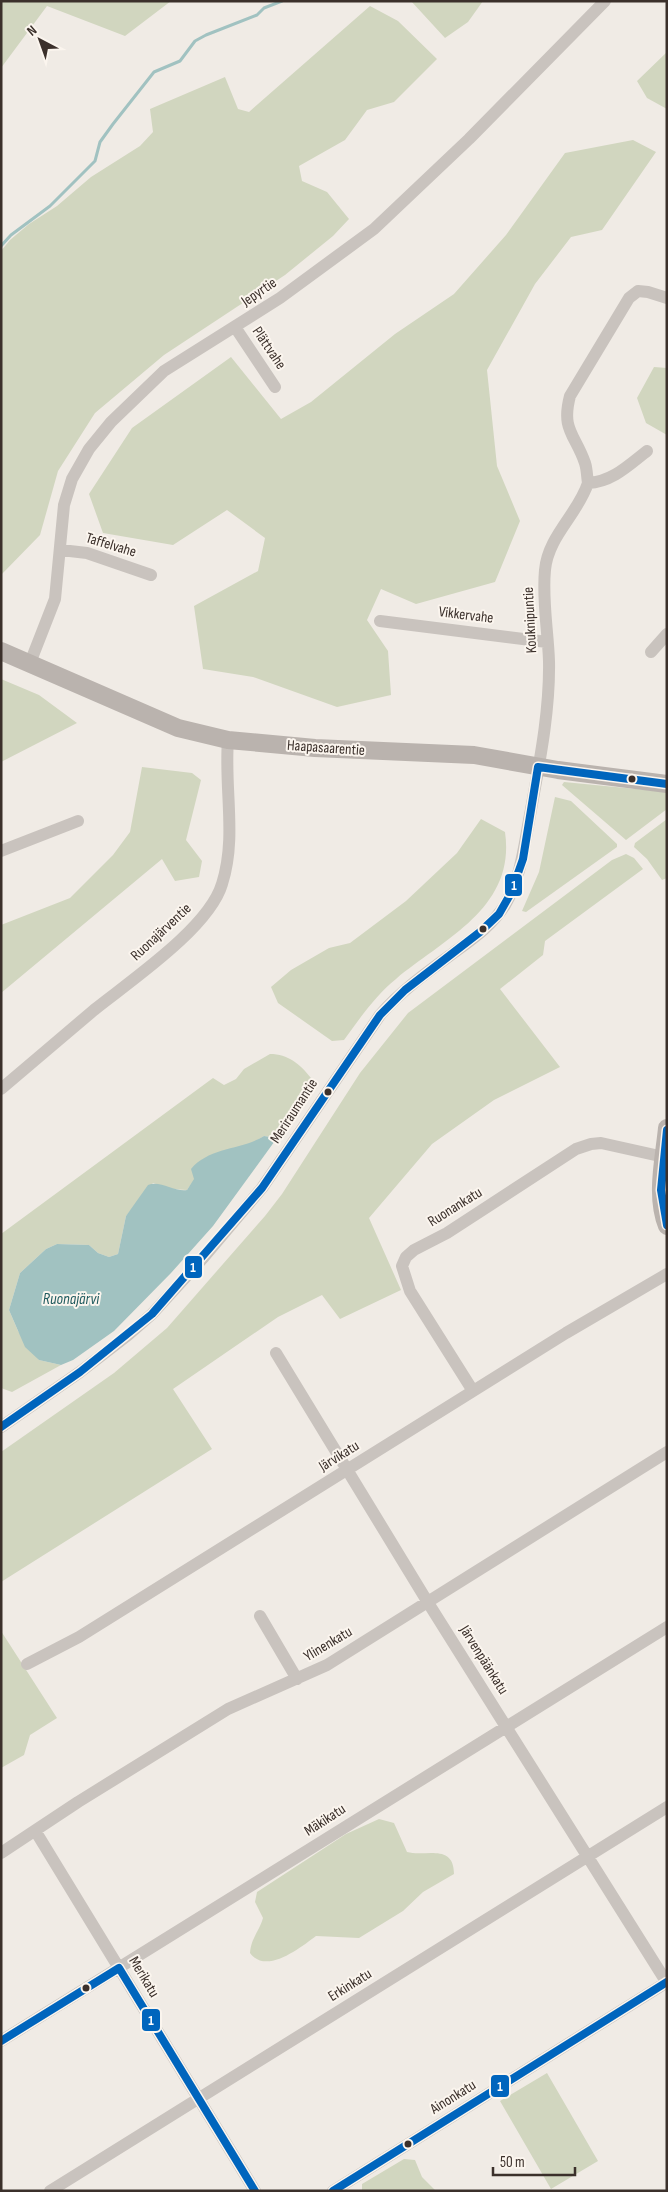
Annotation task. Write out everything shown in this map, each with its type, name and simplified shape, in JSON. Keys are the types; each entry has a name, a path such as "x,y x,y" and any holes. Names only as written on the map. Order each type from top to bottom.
{"main road":[{"name":"Haapasaarentie","path":"1,651 178,728 228,740 343,749 474,755 538,767 667,784"},
{"path":"667,1128 662,1202 667,1226"}],"street":[{"name":"Jepyrtie","path":"30,663 55,599 67,496 72,479 94,442 139,394 164,372 235,327 354,245 393,212 605,1"},
{"path":"647,451 617,474 601,482 588,483 586,464 568,430 566,412 570,396 629,298 638,291 667,298"},
{"name":"Plättvahe","path":"235,327 276,387"},
{"name":"Kouknipuntie","path":"538,767 548,692 544,584 549,554 557,535 584,496 588,483"},
{"name":"Taffelvahe","path":"61,550 87,553 151,575"},
{"name":"Vikkervahe","path":"380,621 547,642"},
{"path":"651,652 667,634"},
{"name":"Ruonajärventie","path":"1,1089 152,964 191,929 210,907 222,886 227,865 229,828 226,764 228,740"},
{"name":"Meriraumantie","path":"1,1427 108,1351 152,1314 247,1208 380,1015 393,1000 492,922 504,907 519,875 538,767"},
{"path":"1,851 78,821"},
{"name":"Ruonankatu","path":"474,1391 410,1291 402,1266 406,1257 414,1250 447,1233 576,1149 601,1143 664,1157"},
{"name":"Järvikatu","path":"28,1664 79,1637 474,1391 667,1274"},
{"name":"Järvenpäänkatu","path":"276,1353 427,1601 586,1857 667,1983"},
{"name":"Ylinenkatu","path":"1,1854 78,1802 228,1709 327,1665 667,1452"},
{"path":"260,1616 297,1679"},
{"name":"Mäkikatu","path":"1,2041 339,1829 507,1728 667,1627"},
{"name":"Erkinkatu","path":"50,2191 667,1807"},
{"name":"Merikatu","path":"36,1832 255,2191"},
{"name":"Ainonkatu","path":"333,2191 667,1983"}],"green space":[{"path":"1,1 171,1 125,36 47,6 1,68"},
{"path":"411,1 483,1 468,22 445,38"},
{"path":"370,6 398,21 437,59 394,102 367,110 345,140 299,166 302,181 327,192 349,219 333,236 285,275 164,355 95,413 58,471 40,535 1,575 1,251 10,240 29,224 57,206 91,177 140,146 153,132 150,109 225,77 238,109 249,112"},
{"path":"667,52 667,109 647,98 637,81"},
{"path":"633,140 656,152 602,230 571,237 535,284 487,370 497,466 520,521 495,582 416,604 381,589 367,620 388,651 391,695 337,707 253,677 203,669 194,606 258,571 265,538 227,510 173,545 103,533 89,494 132,428 231,357 281,419 311,402 395,334 454,294 506,235 565,153"},
{"path":"654,367 667,368 667,435 646,423 637,398"},
{"path":"1,679 39,695 77,723 1,762"},
{"path":"142,767 192,773 201,780 186,840 202,861 199,877 175,881 162,859 1,993 1,925 70,898 113,855 130,832"},
{"path":"564,782 667,792 667,809 626,840 562,785"},
{"path":"555,797 571,801 617,844 617,847 526,912 522,911 539,872"},
{"path":"481,819 505,832 505,858 499,881 488,901 473,919 455,935 388,986 368,1008 344,1040 332,1041 278,1003 271,987 291,970 329,948 350,943 406,901 457,853"},
{"path":"667,819 667,878 662,880 647,859 634,847 635,843"},
{"path":"626,854 634,858 643,869 545,941 543,955 500,989 560,1067 494,1100 432,1144 369,1218 401,1290 340,1319 322,1295 278,1317 173,1389 212,1449 1,1582 1,1452 114,1373 167,1328 282,1194 360,1073 408,1013 612,860"},
{"path":"270,1054 288,1058 302,1068 311,1078 277,1138 264,1136 223,1159 203,1172 187,1190 171,1189 153,1183 126,1216 118,1254 109,1257 98,1253 89,1245 57,1244 46,1249 20,1273 9,1310 18,1331 39,1360 61,1365 12,1392 1,1388 1,1234 213,1078 224,1085 236,1079 244,1069"},
{"path":"1,1631 57,1718 30,1735 24,1755 1,1768"},
{"path":"379,1819 394,1823 407,1852 444,1855 453,1864 454,1874 423,1892 403,1911 359,1938 316,1936 301,1947 274,1960 265,1961 257,1959 250,1953 252,1943 263,1918 255,1902 257,1892 346,1834"},
{"path":"547,2073 598,2161 551,2189 500,2101"},
{"path":"404,2159 415,2160 422,2177 436,2191 362,2191 362,2184"}],"water":[{"name":"Ruonajärvi","path":"264,1136 277,1138 213,1226 171,1273 114,1331 73,1360 61,1365 39,1360 25,1347 9,1310 20,1273 46,1249 57,1244 89,1245 98,1253 109,1257 118,1254 126,1216 148,1185 157,1184 187,1190 194,1179 191,1169 198,1162 216,1153 255,1141"}],"waterway":[{"path":"1,246 11,235 50,206 95,161 100,142 154,72 180,61 195,41 257,15 264,8 282,1"}],"transit line":[{"name":"1","path":"1,1427 80,1372 152,1314 262,1188 380,1015 405,990 480,932 499,914 511,893 523,859 538,767 667,784"},
{"name":"1","path":"667,1130 661,1190 667,1225"},
{"name":"1","path":"1,2041 119,1968 255,2191"},
{"name":"1","path":"333,2191 667,1982"}]}
